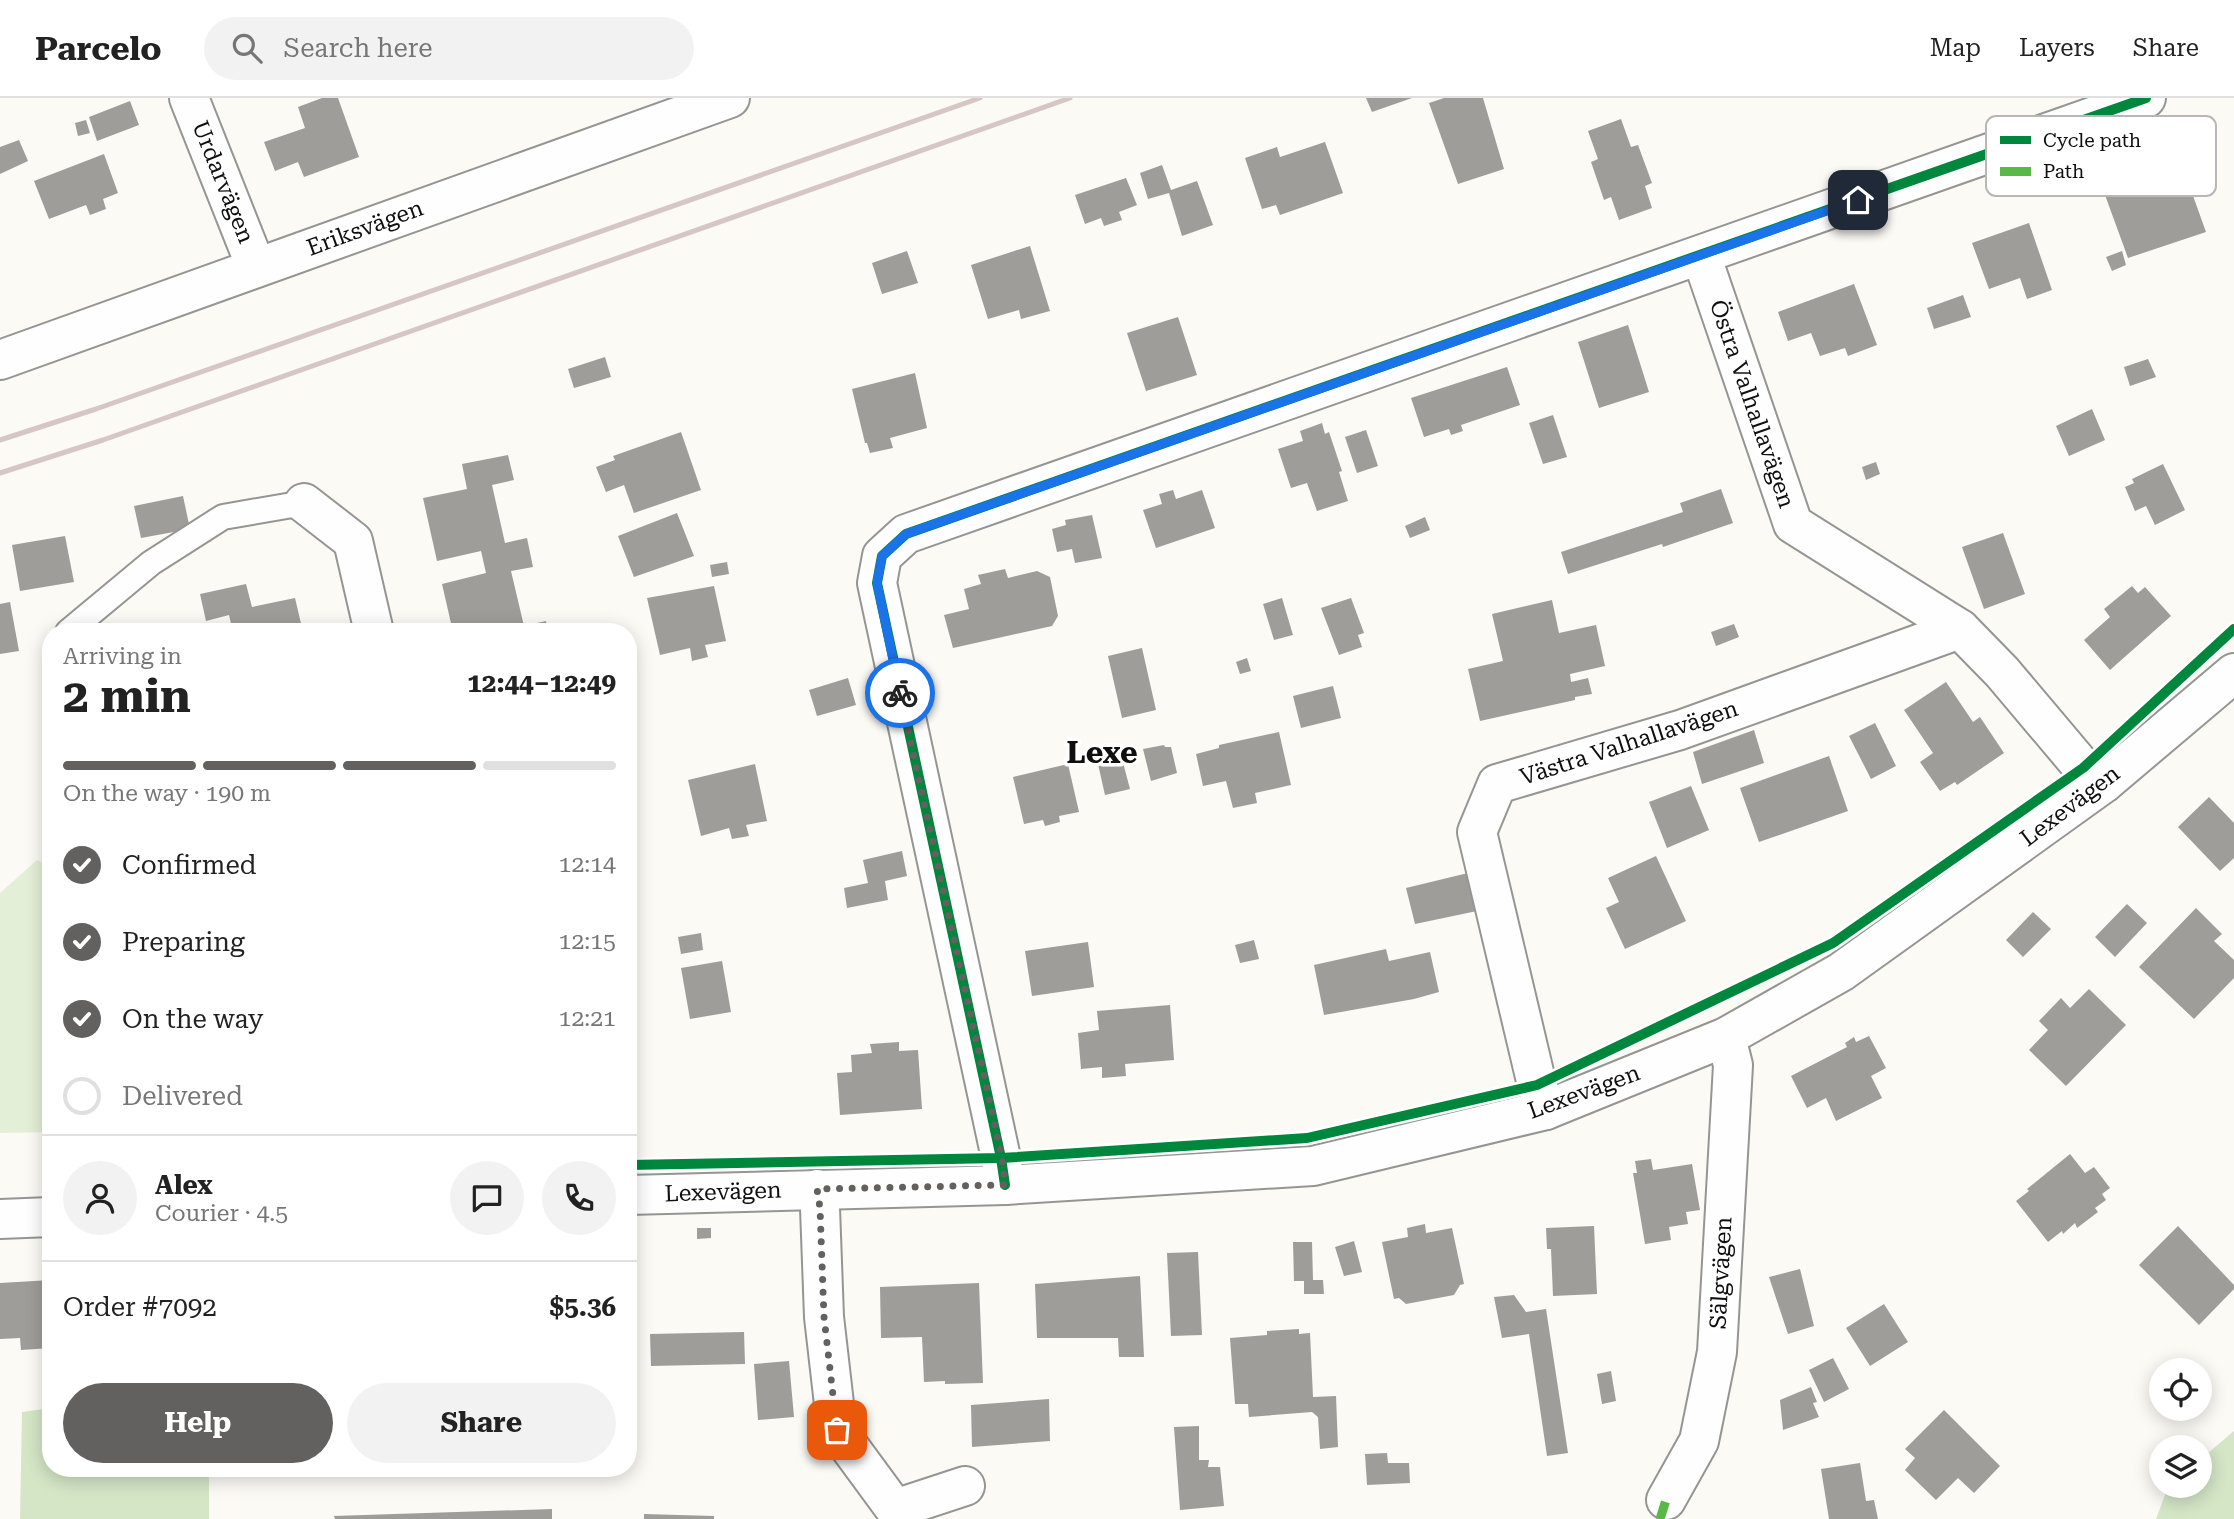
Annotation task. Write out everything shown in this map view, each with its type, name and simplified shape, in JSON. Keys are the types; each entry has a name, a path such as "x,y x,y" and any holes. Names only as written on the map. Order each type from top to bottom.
{"street":[{"name":"Urdarvägen","path":"189,98 256,267"},
{"name":"Eriksvägen","path":"0,360 730,98"},
{"path":"2095,116 2146,98"},
{"path":"1005,1185 1002,1158 877,583 882,556 906,534 1986,154"},
{"name":"Östra Valhallavägen","path":"1701,255 1793,524 1960,629 2002,672 2083,768 2104,783"},
{"path":"304,503 353,541 372,623"},
{"name":"Västra Valhallavägen","path":"1546,1110 1537,1086 1477,832 1497,784 1680,730 1960,629"},
{"name":"Lexevägen","path":"637,1195 1005,1185 1313,1166 1546,1110 1726,1037 1841,972 2104,783 2234,673"},
{"name":"Sälgvägen","path":"1666,1500 1699,1441 1717,1352 1733,1065 1726,1037"},
{"path":"817,1189 824,1317 837,1430 895,1508 965,1486"},
{"path":"0,1219 42,1217"}],"lane":[{"path":"79,623 151,564 223,517 304,503"}],"green space":[{"path":"37,860 42,862 42,1132 0,1133 0,893"},
{"path":"42,1409 42,1477 209,1477 209,1519 20,1519 22,1412"},
{"path":"2234,1431 2234,1519 2156,1519 2164,1498 2212,1498 2212,1450"}],"building":[{"path":"322,98 338,98 359,157 304,177 298,162 275,171 264,142 305,128 298,107"},
{"path":"1366,98 1412,98 1372,112"},
{"path":"1444,98 1483,98 1504,169 1458,184 1429,103"},
{"path":"130,101 139,125 97,141 89,117"},
{"path":"1621,119 1631,147 1638,145 1652,183 1645,186 1652,208 1619,220 1611,197 1604,200 1591,162 1598,159 1588,131"},
{"path":"86,120 90,133 78,136 75,123"},
{"path":"19,140 28,161 0,174 0,147"},
{"path":"1325,142 1343,193 1280,215 1276,205 1262,209 1245,158 1277,147 1280,157"},
{"path":"104,154 118,193 103,199 106,209 90,215 86,205 49,219 34,181"},
{"path":"1162,165 1171,190 1197,181 1213,225 1182,236 1169,193 1148,199 1140,173"},
{"path":"1126,178 1137,205 1119,212 1122,220 1104,226 1101,218 1085,224 1075,195"},
{"path":"2105,196 2193,196 2206,232 2128,258"},
{"path":"2029,223 2052,290 2027,299 2020,278 1989,289 1972,243"},
{"path":"1030,246 1050,311 1021,319 1019,310 988,319 971,265"},
{"path":"907,251 918,283 882,294 872,263"},
{"path":"2122,251 2126,265 2112,271 2106,257"},
{"path":"1854,284 1877,345 1848,356 1845,348 1820,356 1811,333 1788,341 1778,312"},
{"path":"1963,295 1971,317 1934,329 1927,308"},
{"path":"1178,317 1197,375 1146,391 1127,333"},
{"path":"1628,325 1649,392 1599,408 1578,342"},
{"path":"605,357 611,377 574,388 568,369"},
{"path":"2148,359 2156,377 2130,386 2124,367"},
{"path":"1507,367 1520,405 1461,425 1463,431 1451,435 1449,429 1424,437 1411,398"},
{"path":"915,373 927,428 890,438 893,448 870,453 865,443 852,389"},
{"path":"2092,409 2105,440 2069,456 2056,426"},
{"path":"1553,415 1567,457 1543,464 1529,423"},
{"path":"1322,423 1325,434 1329,432 1342,471 1339,472 1348,501 1317,511 1307,483 1291,488 1278,449 1303,441 1300,431"},
{"path":"1366,430 1378,466 1357,473 1345,437"},
{"path":"681,432 701,490 634,513 624,485 606,492 596,467 615,460 613,456"},
{"path":"508,455 514,480 492,485 505,543 527,538 533,567 511,571 523,623 451,623 442,584 486,573 481,551 437,561 423,498 467,489 462,464"},
{"path":"1876,462 1880,474 1866,480 1862,467"},
{"path":"2163,464 2185,510 2155,525 2146,506 2135,511 2125,487 2134,483 2132,479"},
{"path":"1721,489 1733,523 1663,547 1662,544 1568,574 1561,552 1683,512 1680,503"},
{"path":"1173,490 1176,499 1202,490 1215,528 1156,548 1143,510 1162,504 1159,494"},
{"path":"183,496 190,529 141,538 134,506"},
{"path":"677,513 694,556 634,577 618,536"},
{"path":"1092,515 1102,558 1075,563 1072,549 1057,552 1052,529 1066,525 1065,520"},
{"path":"1425,517 1430,530 1410,538 1405,526"},
{"path":"2003,533 2025,594 1984,609 1962,547"},
{"path":"65,536 74,582 20,591 12,545"},
{"path":"727,562 729,574 712,577 710,565"},
{"path":"1005,569 1008,578 1037,571 1050,577 1058,616 1052,626 953,648 944,615 969,609 964,589 981,584 978,575"},
{"path":"246,584 252,607 295,598 301,623 231,623 229,615 206,621 200,594"},
{"path":"714,586 726,641 705,645 708,657 692,661 690,648 660,655 647,598"},
{"path":"2132,586 2138,593 2145,587 2171,616 2110,670 2084,640 2110,617 2104,609"},
{"path":"1282,598 1293,635 1274,640 1263,604"},
{"path":"1351,598 1364,633 1358,635 1362,647 1339,655 1321,608"},
{"path":"1552,600 1559,633 1596,625 1605,666 1570,674 1571,682 1588,678 1592,694 1480,721 1468,669 1503,661 1492,614"},
{"path":"10,602 19,651 0,654 0,604"},
{"path":"1734,624 1739,637 1716,646 1711,632"},
{"path":"1142,648 1156,710 1122,718 1108,656"},
{"path":"1247,658 1251,671 1240,674 1236,662"},
{"path":"848,678 856,705 817,716 809,690"},
{"path":"1946,682 1973,722 1980,717 2004,753 1957,785 1955,782 1940,791 1920,762 1933,753 1904,710"},
{"path":"1333,686 1341,718 1301,728 1293,696"},
{"path":"1875,723 1896,766 1871,779 1849,736"},
{"path":"1754,730 1764,763 1702,784 1693,752"},
{"path":"1279,732 1291,785 1255,793 1257,803 1233,808 1226,781 1203,786 1196,754 1219,748 1219,745"},
{"path":"1164,745 1171,747 1177,773 1151,781 1143,749"},
{"path":"1829,756 1848,811 1759,842 1740,788"},
{"path":"1122,759 1130,789 1105,795 1098,764"},
{"path":"755,764 767,821 746,825 749,836 732,839 729,828 701,836 688,780"},
{"path":"1068,764 1079,812 1059,816 1060,822 1045,826 1043,820 1024,824 1013,777"},
{"path":"1691,786 1709,830 1667,848 1649,802"},
{"path":"2209,797 2234,823 2234,858 2220,871 2178,827"},
{"path":"902,851 907,876 885,881 888,900 847,908 844,888 868,883 863,860"},
{"path":"1656,856 1686,921 1625,949 1606,908 1619,902 1608,878"},
{"path":"1468,873 1477,911 1415,924 1406,888"},
{"path":"2127,904 2147,923 2115,957 2095,937"},
{"path":"2196,908 2222,934 2214,941 2234,960 2234,978 2194,1019 2139,967"},
{"path":"2033,912 2051,929 2023,957 2006,940"},
{"path":"701,933 703,950 681,954 678,937"},
{"path":"1254,940 1259,959 1240,963 1235,945"},
{"path":"1088,942 1094,987 1032,996 1025,951"},
{"path":"1386,949 1389,961 1430,952 1439,992 1324,1015 1314,965"},
{"path":"722,961 731,1012 690,1019 681,968"},
{"path":"2089,989 2126,1025 2066,1086 2029,1050 2048,1030 2039,1021 2061,998 2070,1008"},
{"path":"1170,1005 1174,1060 1125,1064 1126,1076 1102,1078 1102,1067 1081,1069 1078,1033 1099,1030 1097,1011"},
{"path":"1869,1036 1886,1068 1871,1076 1882,1098 1836,1121 1826,1098 1807,1108 1791,1076 1847,1047 1845,1043 1854,1037 1856,1042"},
{"path":"899,1042 899,1051 918,1050 922,1109 840,1115 837,1073 852,1072 851,1055 872,1053 870,1044"},
{"path":"2070,1154 2085,1173 2094,1167 2110,1188 2102,1194 2106,1200 2095,1208 2098,1212 2077,1228 2075,1223 2048,1242 2016,1201"},
{"path":"1651,1159 1653,1170 1692,1164 1700,1210 1686,1212 1688,1224 1669,1227 1671,1240 1645,1244 1633,1173 1637,1173 1635,1161"},
{"path":"1425,1224 1426,1233 1452,1228 1464,1284 1460,1285 1454,1295 1406,1304 1399,1298 1394,1299 1382,1242 1408,1237 1407,1228"},
{"path":"1594,1226 1597,1294 1553,1296 1551,1249 1547,1249 1546,1228"},
{"path":"2178,1226 2234,1285 2234,1289 2199,1325 2139,1265"},
{"path":"697,1228 711,1228 711,1238 697,1239"},
{"path":"1354,1241 1362,1272 1344,1276 1335,1247"},
{"path":"1293,1242 1312,1242 1313,1280 1323,1280 1324,1294 1304,1294 1304,1281 1294,1281"},
{"path":"1198,1252 1202,1335 1171,1336 1167,1253"},
{"path":"1800,1269 1814,1326 1788,1334 1769,1277"},
{"path":"1140,1276 1144,1357 1119,1357 1118,1338 1037,1338 1035,1284"},
{"path":"42,1281 42,1349 21,1350 20,1338 0,1339 0,1283"},
{"path":"979,1283 983,1383 924,1382 922,1337 881,1338 880,1287"},
{"path":"1514,1295 1526,1312 1546,1309 1568,1453 1547,1456 1529,1334 1502,1338 1494,1297"},
{"path":"1884,1304 1908,1342 1870,1366 1846,1328"},
{"path":"1299,1329 1299,1334 1310,1333 1313,1397 1336,1396 1338,1447 1320,1449 1318,1417 1312,1412 1249,1417 1248,1404 1235,1404 1230,1338 1267,1335 1267,1331"},
{"path":"744,1332 745,1364 651,1366 650,1334"},
{"path":"1833,1358 1849,1389 1824,1402 1809,1370"},
{"path":"789,1361 794,1417 758,1420 754,1364"},
{"path":"1611,1371 1616,1401 1602,1404 1597,1374"},
{"path":"1811,1387 1817,1402 1813,1403 1819,1417 1783,1430 1780,1400"},
{"path":"1049,1399 1050,1441 972,1447 971,1405"},
{"path":"1944,1410 2000,1466 1974,1493 1958,1478 1936,1500 1905,1470 1915,1458 1905,1449"},
{"path":"1199,1426 1199,1460 1209,1460 1208,1467 1220,1467 1224,1506 1180,1510 1174,1427"},
{"path":"1387,1453 1388,1463 1409,1463 1410,1483 1367,1485 1365,1454"},
{"path":"1860,1463 1866,1501 1874,1500 1878,1519 1829,1519 1821,1469"},
{"path":"552,1509 552,1519 335,1519 334,1516"},
{"path":"644,1514 714,1516 714,1519 644,1519"}],"railway":[{"path":"0,440 96,409 980,98"},
{"path":"0,473 103,440 1070,98"}],"marked path":[{"path":"1660,1519 1666,1500"}],"cycle path":[{"path":"2095,116 2146,98"},
{"path":"1005,1185 877,583 882,556 906,534 1986,154"},
{"path":"637,1165 1001,1158 1307,1138 1537,1085 1833,943 2083,768 2234,629"}],"way so far":[{"path":"837,1430 824,1317 817,1189 1005,1185 1002,1158 900,693"}],"district":[{"name":"Lexe","path":"1102,752"}],"route":[{"path":"900,693 877,583 882,556 906,534 1858,200"}]}
